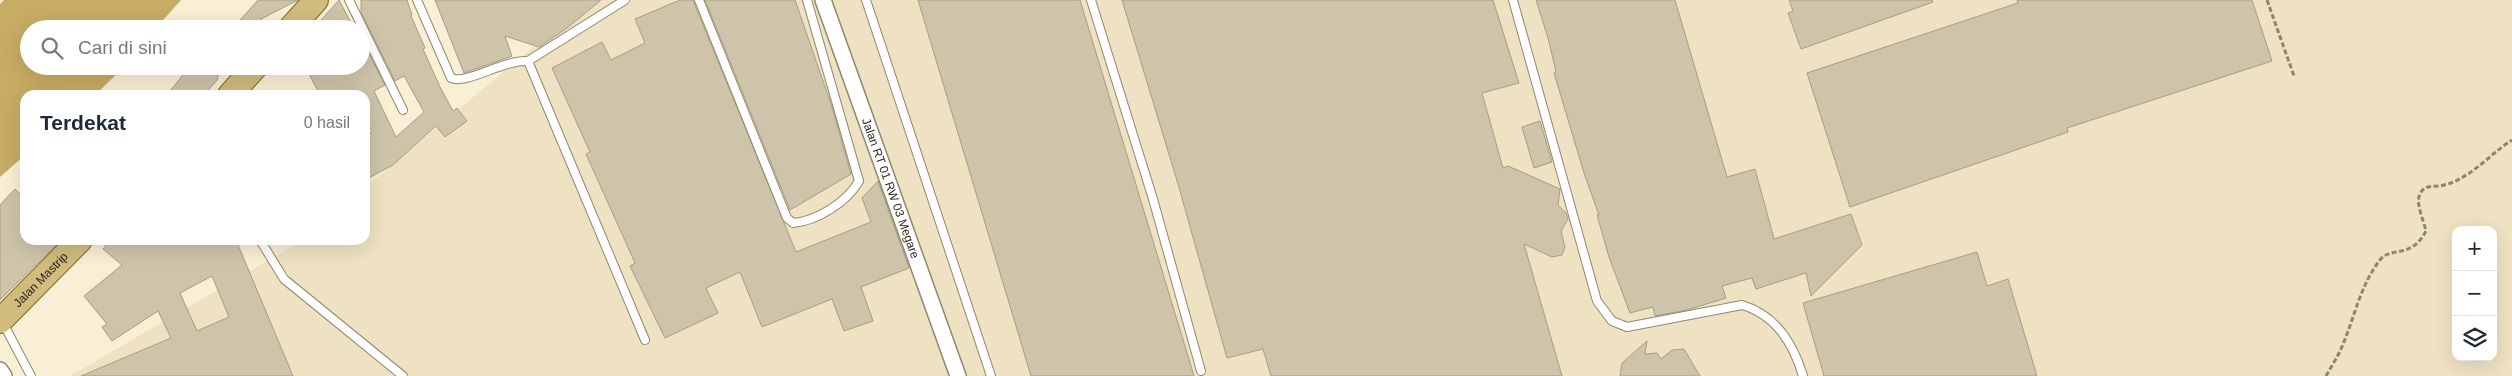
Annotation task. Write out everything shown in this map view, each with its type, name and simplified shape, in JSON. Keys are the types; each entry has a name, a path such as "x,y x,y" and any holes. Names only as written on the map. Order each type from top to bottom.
{"main road":[{"path":"298,20 316,0"},
{"path":"234,90 248,75"},
{"name":"Jalan Mastrip","path":"1,320 75,245"}],"street":[{"name":"Jalan RT 01 RW 03 Megare","path":"823,0 958,376"},
{"path":"0,370 4,376"}],"lane":[{"path":"349,0 359,20"},
{"path":"416,0 451,78 461,80 509,62 528,61 625,0"},
{"path":"699,0 787,218 793,223 802,222 841,202 853,191 860,181 807,0"},
{"path":"866,0 991,376"},
{"path":"1091,0 1153,199 1201,371"},
{"path":"1513,0 1597,300 1612,321 1627,327 1742,305 1756,309 1770,317 1784,336 1803,376"},
{"path":"370,43 403,110"},
{"path":"528,61 646,340"},
{"path":"263,245 284,279 403,376"},
{"path":"1,320 31,376"}],"path":[{"path":"2268,0 2294,76"},
{"path":"2326,376 2342,348 2355,308 2376,264 2382,257 2408,250 2421,242 2424,237 2426,231 2419,195 2423,189 2430,186 2444,186 2466,176 2512,140"}],"shaded area":[{"path":"4,0 181,0 163,20 20,20 20,75 116,75 100,90 20,90 20,159 0,177 0,4"},
{"path":"589,0 2512,0 2512,376 70,376 294,245 370,245 370,184"}],"building":[{"path":"258,0 298,0 261,20 240,20"},
{"path":"339,0 349,20 321,20"},
{"path":"361,0 407,0 411,16 425,48 423,49 440,87 453,111 457,108 467,121 445,137 436,126 393,165 370,177 370,133 372,132 370,128 370,90 317,90 310,75 370,75 370,56 385,85 374,91 396,137 424,112 404,76 395,81 370,30 370,20 365,20 361,12"},
{"path":"435,0 601,0 567,28 539,47 505,36 512,56 464,73"},
{"path":"680,0 693,0 796,252 871,222 862,198 878,181 909,268 861,287 873,321 844,331 832,299 762,327 740,272 706,288 718,313 665,338 630,266 635,263 586,154 590,152 552,68 602,42 611,60 645,43 635,19"},
{"path":"705,0 795,0 832,107 851,174 790,210"},
{"path":"918,0 1080,0 1194,376 1031,376"},
{"path":"1122,0 1493,0 1519,83 1482,93 1503,168 1508,166 1560,189 1558,205 1566,213 1568,219 1561,231 1565,247 1562,255 1552,257 1524,244 1562,376 1271,376 1263,349 1227,358 1178,184"},
{"path":"1536,0 1675,0 1727,177 1755,169 1774,239 1851,214 1862,245 1811,296 1806,273 1756,289 1752,278 1722,286 1726,298 1687,310 1655,316 1653,307 1630,313 1609,257 1597,215 1599,215 1584,173 1554,73 1556,72 1548,38"},
{"path":"1789,0 1932,0 1933,2 1801,49 1788,13 1793,11"},
{"path":"2017,0 2252,0 2272,61 2067,128 2068,132 1850,207 1807,73 2018,3"},
{"path":"183,75 219,75 208,90 171,90"},
{"path":"1540,121 1552,162 1534,168 1522,127"},
{"path":"15,189 20,194 20,245 56,245 0,300 0,205"},
{"path":"106,245 238,245 293,376 81,376 171,338 158,311 112,341 102,327 107,324 84,296 122,265 103,249","holes":["212,276 229,317 197,331 180,293"]},
{"path":"1977,252 1987,286 2008,279 2037,376 1824,376 1803,303"},
{"path":"1647,341 1645,354 1657,353 1661,359 1672,350 1684,349 1700,376 1620,376 1622,363"}]}
